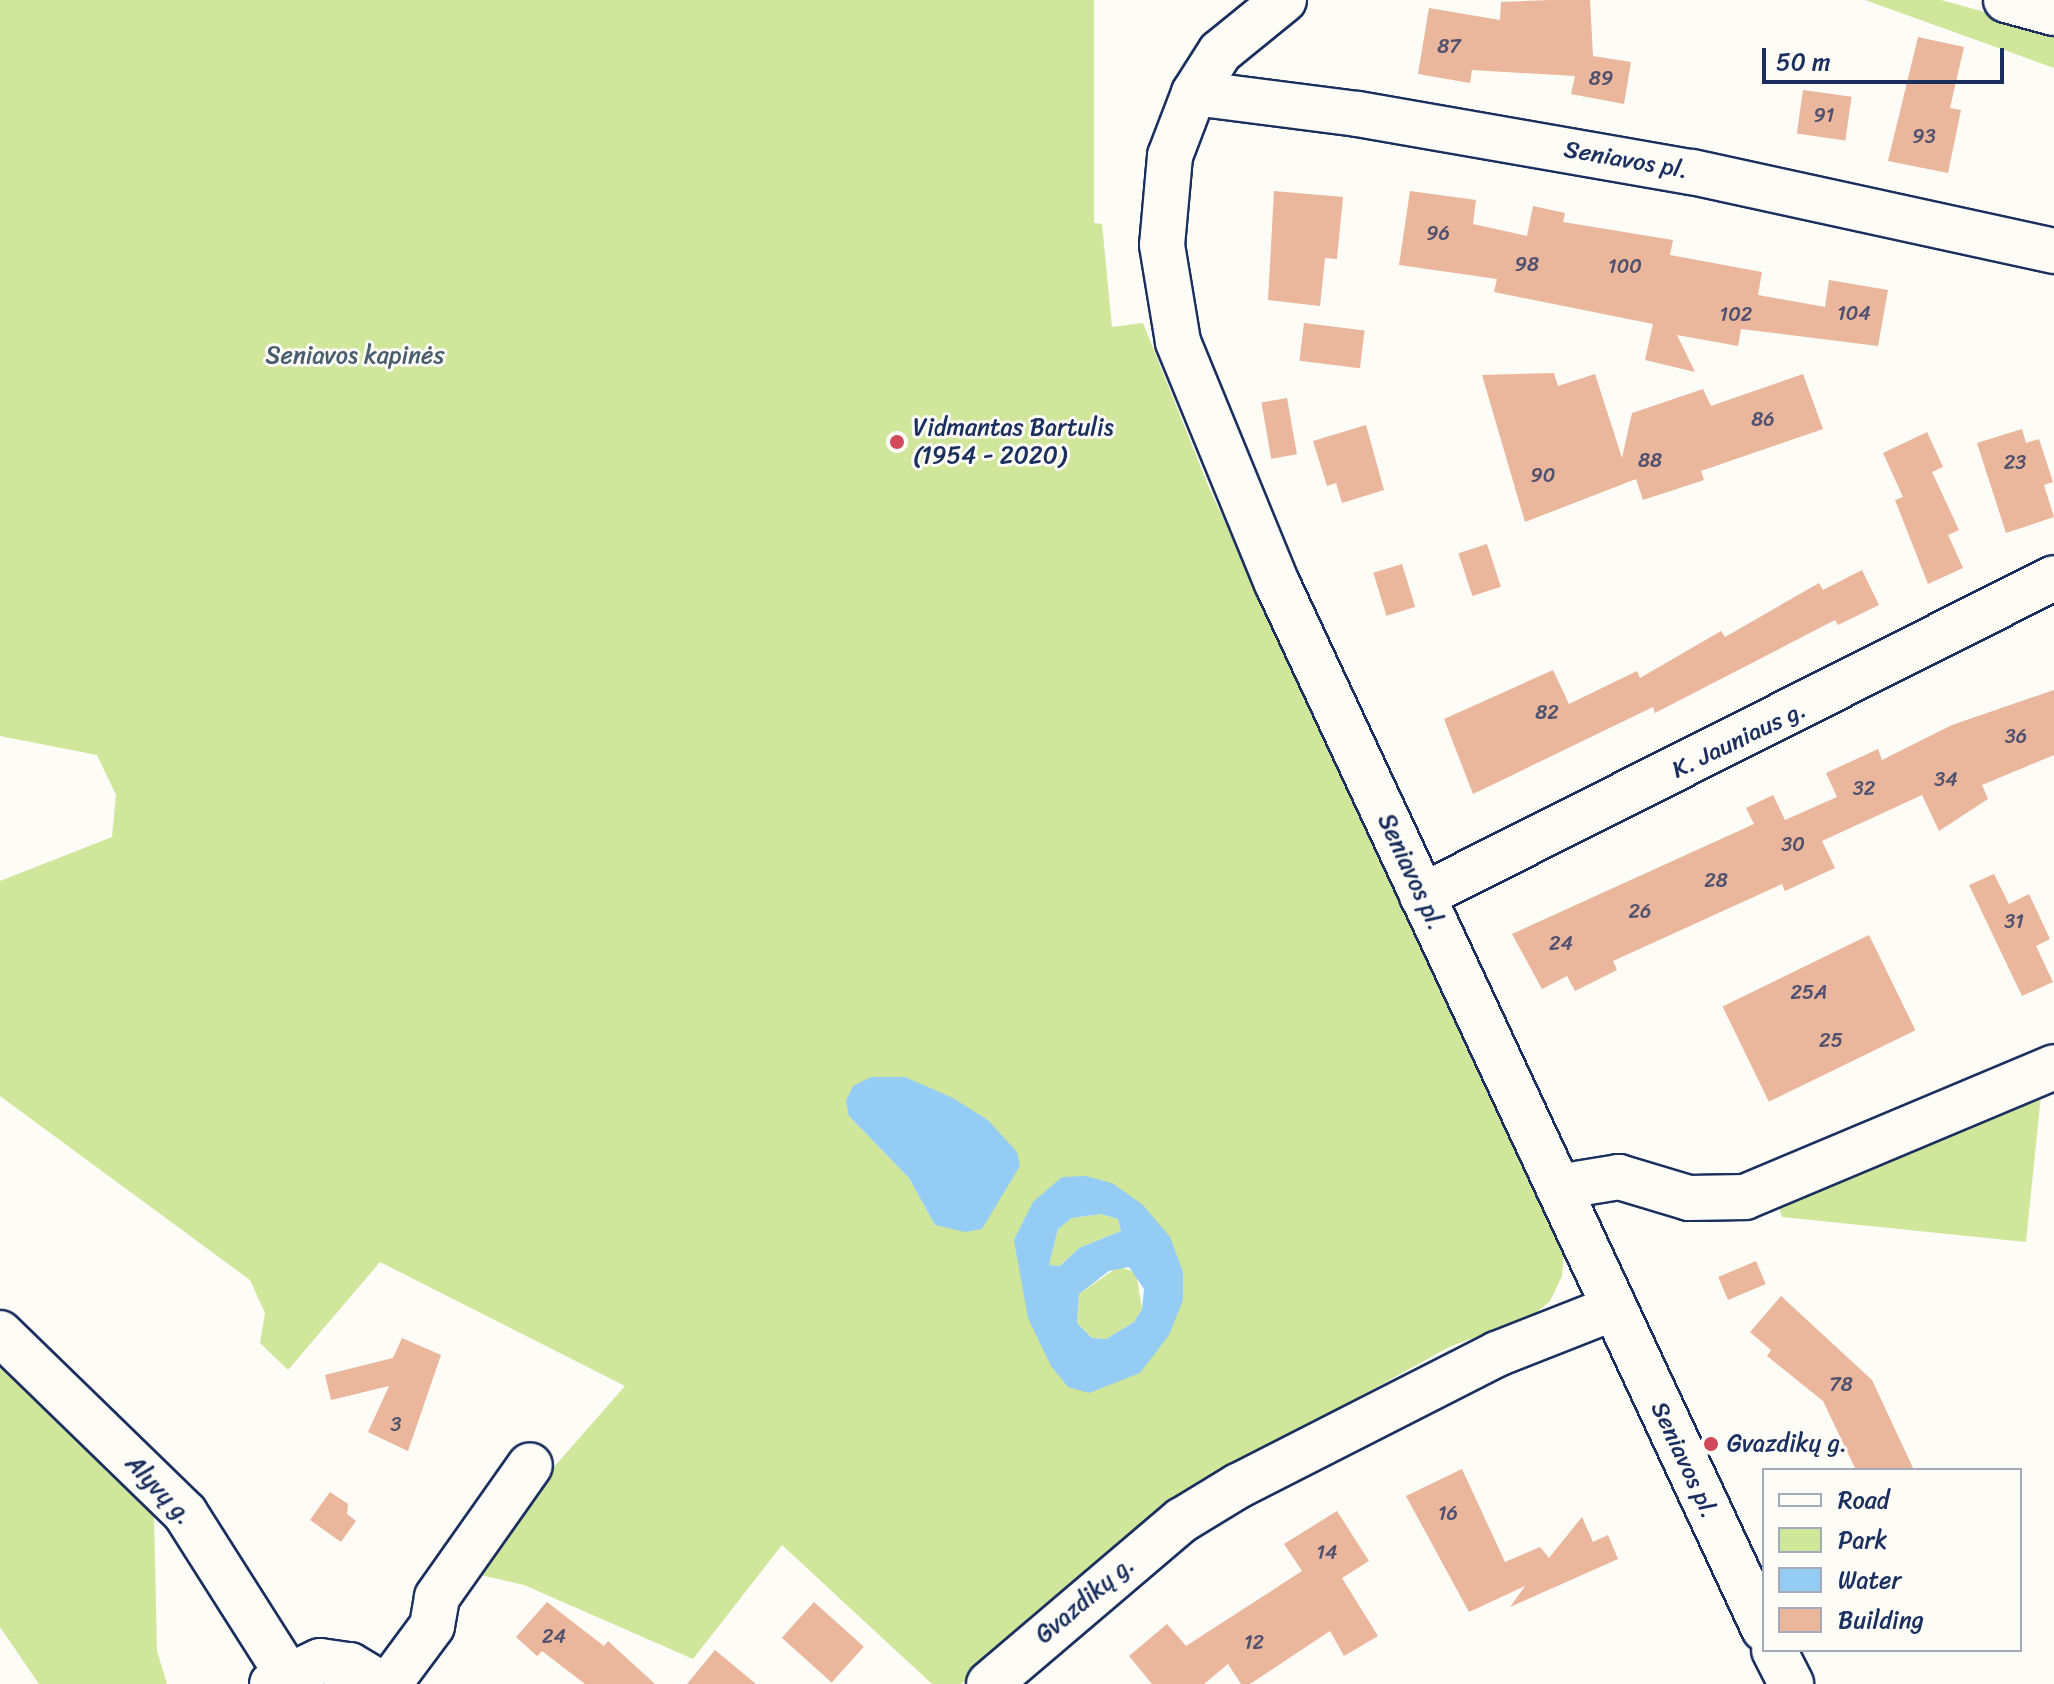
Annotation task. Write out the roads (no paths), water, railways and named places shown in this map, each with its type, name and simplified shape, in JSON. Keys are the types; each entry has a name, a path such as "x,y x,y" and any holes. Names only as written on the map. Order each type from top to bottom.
{"street":[{"name":"Seniavos pl.","path":"1284,0 1220,52 1194,93 1170,156 1161,204 1166,284 1178,342 1277,583 1762,1625"},
{"path":"2006,0 2054,13"},
{"name":"Seniavos pl.","path":"1194,93 1358,114 1692,172 2054,251"},
{"name":"K. Jauniaus g.","path":"1422,896 2054,578"},
{"path":"1558,1187 1619,1177 1689,1198 1745,1197 2054,1067"},
{"name":"Gvazdikų g.","path":"989,1684 1182,1520 1238,1486 1497,1354 1614,1308"},
{"name":"Alyvų g.","path":"0,1333 185,1513 279,1678"},
{"path":"389,1684 432,1626 437,1597 530,1465"},
{"path":"1775,1652 1791,1684"},
{"path":"279,1678 320,1661 350,1665 382,1684"}],"water":[{"path":"871,1077 905,1077 953,1098 988,1120 1017,1152 1020,1166 982,1229 965,1232 935,1225 909,1178 849,1116 846,1101 853,1086"},
{"path":"1086,1176 1112,1183 1143,1205 1170,1237 1183,1272 1183,1300 1169,1335 1140,1373 1089,1393 1068,1387 1051,1366 1028,1318 1014,1240 1033,1202 1062,1177","holes":["1101,1214 1118,1219 1121,1231 1079,1248 1060,1266 1049,1265 1058,1229 1072,1218","1129,1267 1144,1289 1142,1309 1134,1322 1106,1339 1092,1338 1077,1323 1079,1294 1109,1271"]}],"place":[{"name":"Vidmantas Bartulis (1954 - 2020)","path":"897,442"},
{"name":"Gvazdikų g.","path":"1711,1444"}],"park label":[{"name":"Seniavos kapinės","path":"355,356"}]}
